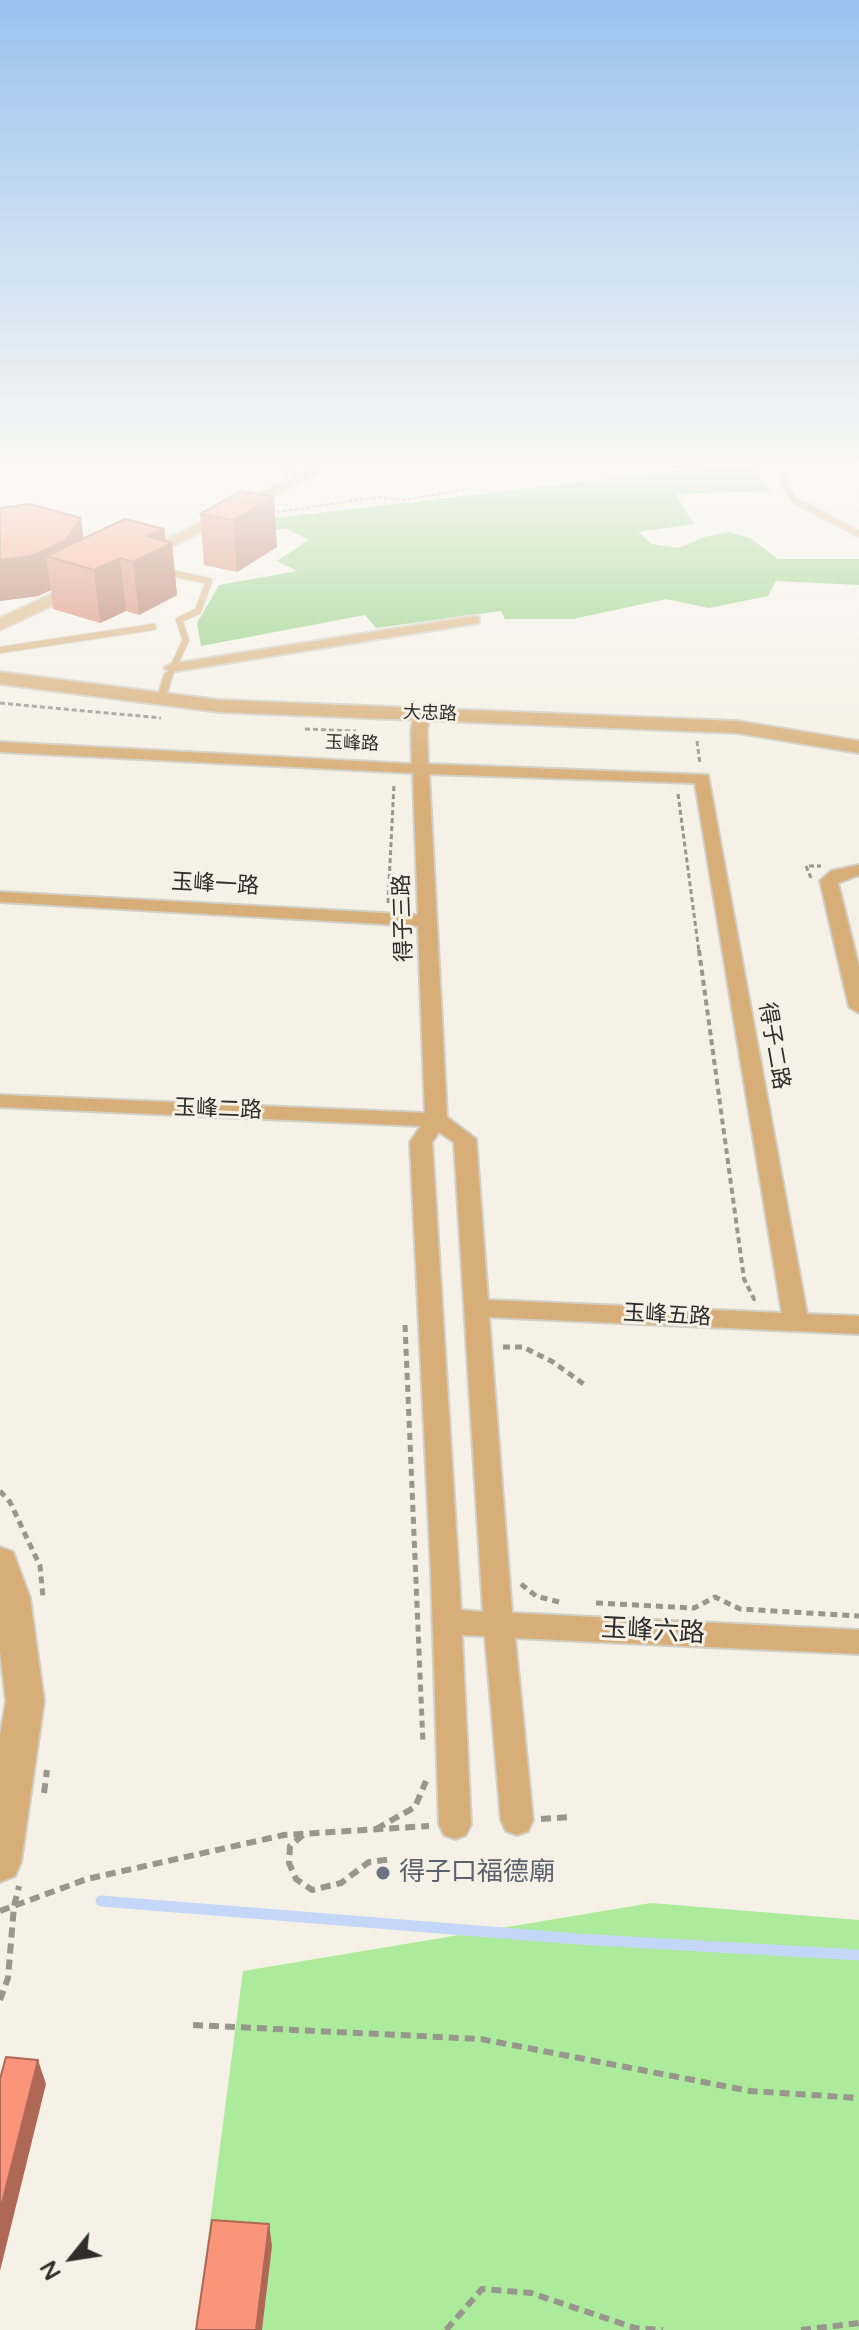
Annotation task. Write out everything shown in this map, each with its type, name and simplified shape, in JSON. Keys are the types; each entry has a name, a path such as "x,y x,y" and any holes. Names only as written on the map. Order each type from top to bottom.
{"street":[{"path":"0,625 104,574"},
{"path":"171,668 474,620"},
{"name":"大忠路","path":"0,678 219,706 693,725 779,732 859,747"},
{"name":"得子三路","path":"422,714 419,731 436,1120"},
{"name":"玉峰路","path":"0,747 421,769 693,778"},
{"name":"得子二路","path":"693,778 795,1314"},
{"path":"859,870 837,875 829,881 859,1007"},
{"name":"玉峰一路","path":"0,897 428,921"},
{"name":"玉峰二路","path":"0,1101 436,1120"},
{"path":"455,1824 421,1142 436,1120 465,1139 499,1625 517,1820"},
{"name":"玉峰五路","path":"476,1308 795,1314 859,1325"},
{"path":"0,1562 12,1598 25,1701 0,1862"},
{"name":"玉峰六路","path":"447,1622 859,1642"}],"lane":[{"path":"161,699 171,668 186,640 179,620 198,611 209,581 171,573"},
{"path":"0,650 153,627"}],"path":[{"path":"693,725 693,778 676,781 744,1279 754,1299 795,1314"},
{"path":"383,765 381,775 394,780 387,919"},
{"path":"406,1321 424,1752"},
{"path":"491,1347 523,1347 585,1385"},
{"path":"516,1580 536,1596 572,1602"},
{"path":"587,1603 694,1608 715,1597 740,1609 859,1616"},
{"path":"376,1829 415,1807 426,1781 425,1767"},
{"path":"517,1820 571,1817"},
{"path":"0,1911 87,1879 284,1835 455,1824"},
{"path":"305,1834 290,1846 289,1863 296,1879 312,1890 341,1883 369,1862 393,1859"},
{"path":"0,2000 8,1978 14,1906"},
{"path":"193,2025 481,2039 750,2091 859,2098"},
{"path":"446,2330 482,2289 531,2293 635,2328 663,2330"},
{"path":"801,2330 859,2323"}],"green space":[{"path":"287,573 859,573 859,585 776,581 768,596 709,608 666,599 573,619 505,619 501,611 376,628 365,615 201,646 197,623 219,585"},
{"path":"651,1903 859,1920 859,2330 196,2330 243,1971"}],"building":[{"path":"6,2057 38,2060 0,2211 0,2079"},
{"path":"212,2220 269,2224 256,2330 196,2330"}],"waterway":[{"path":"101,1901 578,1939 859,1955"}],"place":[{"name":"得子口福德廟","path":"383,1873"}]}
